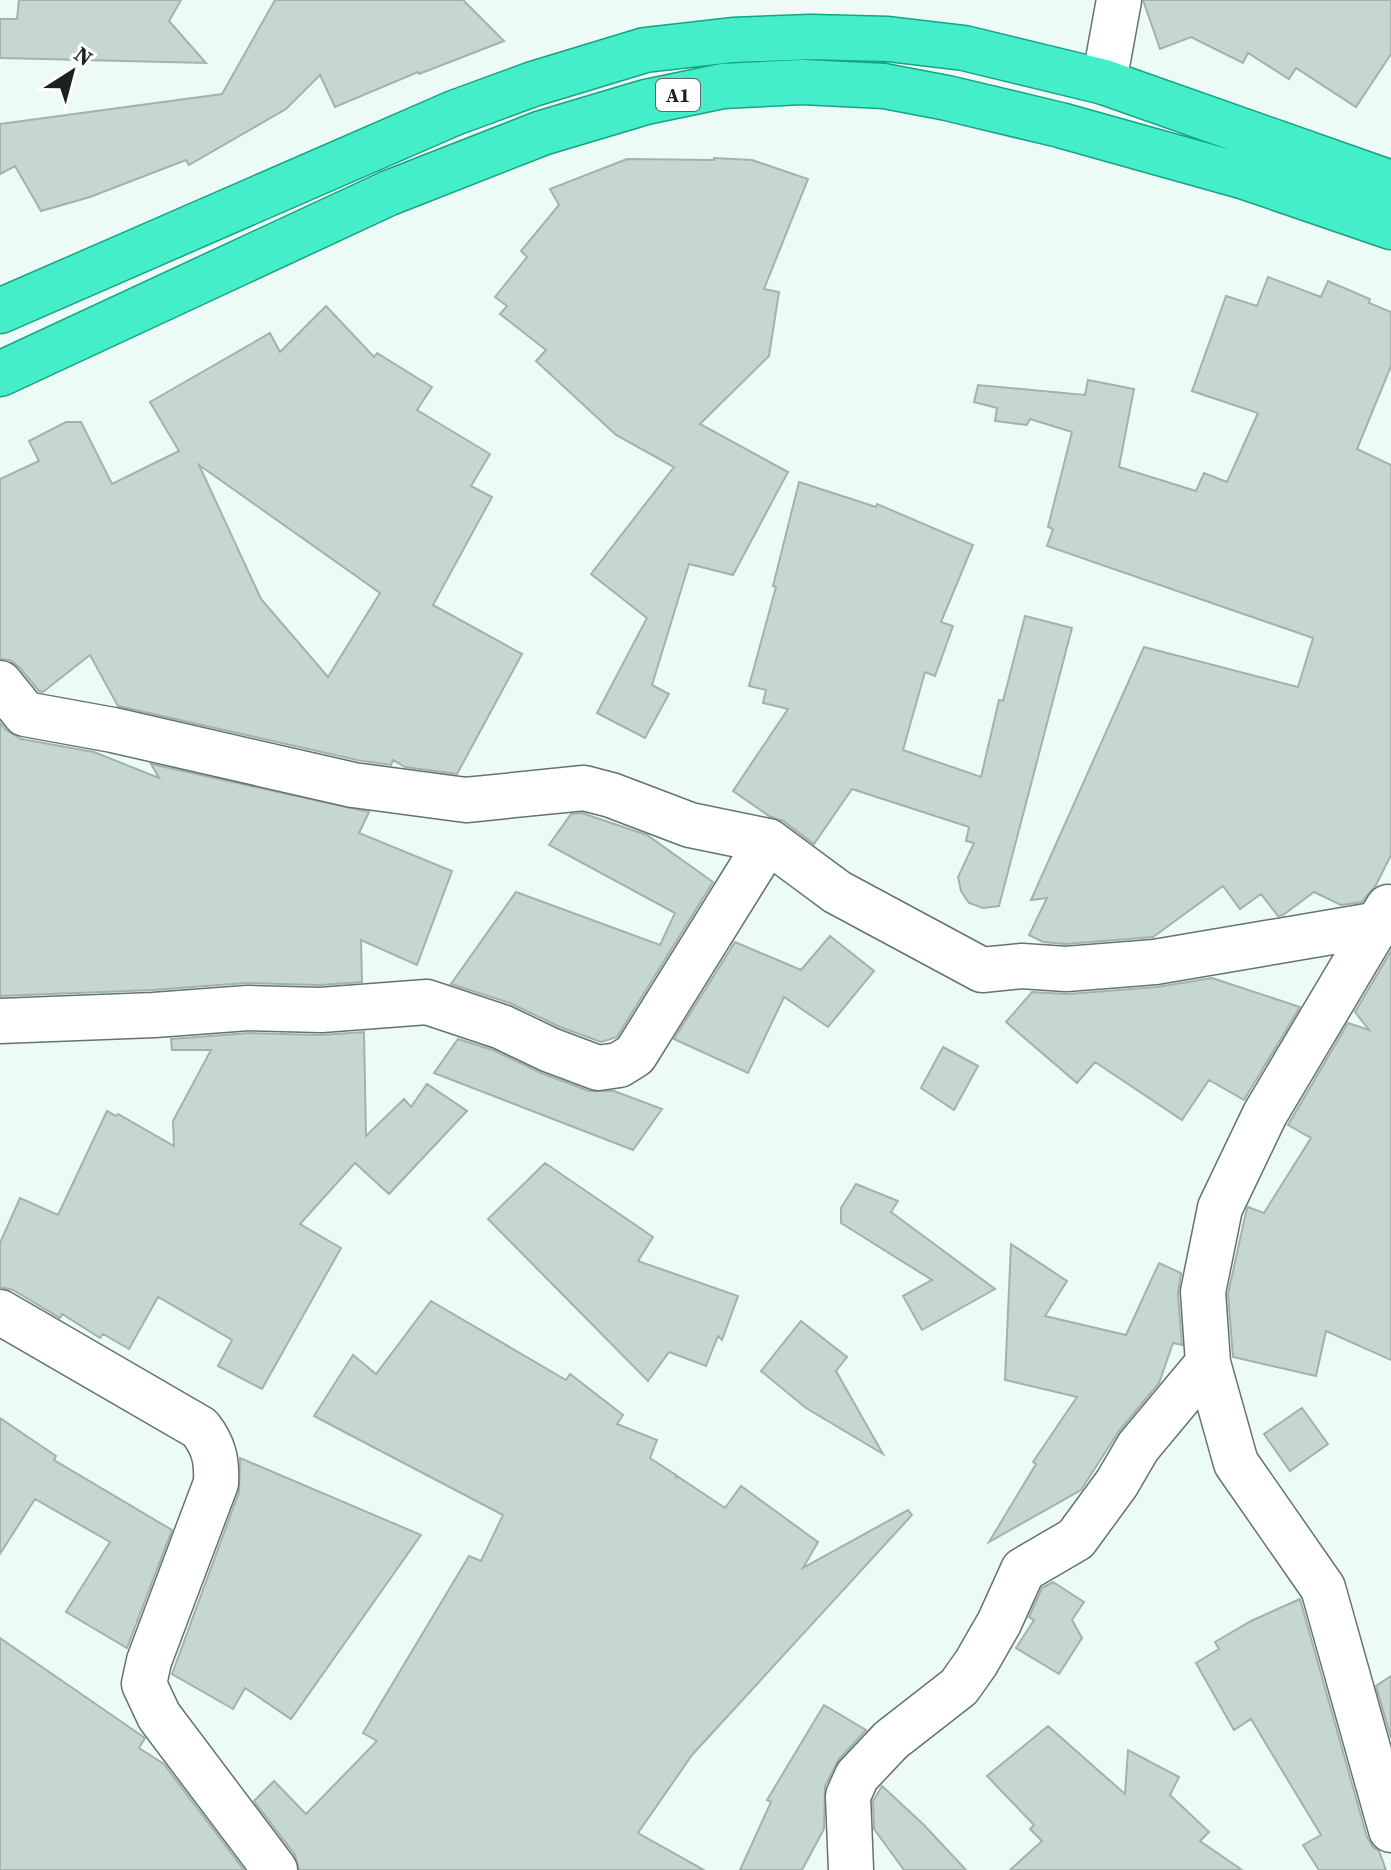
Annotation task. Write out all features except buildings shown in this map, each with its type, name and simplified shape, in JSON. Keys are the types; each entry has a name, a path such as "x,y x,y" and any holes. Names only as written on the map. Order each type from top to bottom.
{"highway":[{"name":"A1","path":"0,311 454,113 533,84 645,50 733,40 811,37 888,39 964,48 1104,82 1391,183"},
{"name":"A1","path":"0,374 389,193 542,133 646,102 723,86 802,82 871,85 947,98 1060,125 1242,176 1391,227"}],"street":[{"path":"1104,82 1119,0"},
{"path":"0,683 25,714 113,730 353,785 466,800 584,788 611,795 690,825 768,841 837,892 982,970 1022,966 1066,969 1155,962 1386,916"},
{"path":"0,1021 248,1008 321,1010 427,1002 502,1027 598,1068 619,1065 635,1055 768,841"},
{"path":"1386,916 1265,1114 1220,1208 1203,1292 1208,1363 1236,1463 1323,1588 1379,1742 1391,1830"},
{"path":"0,1312 200,1428 212,1444 217,1463 216,1483 149,1661 144,1684 159,1716 275,1870"},
{"path":"851,1870 848,1796 857,1776 891,1740 959,1687 999,1623 1023,1570 1076,1539 1117,1483 1138,1447 1208,1363"}]}
